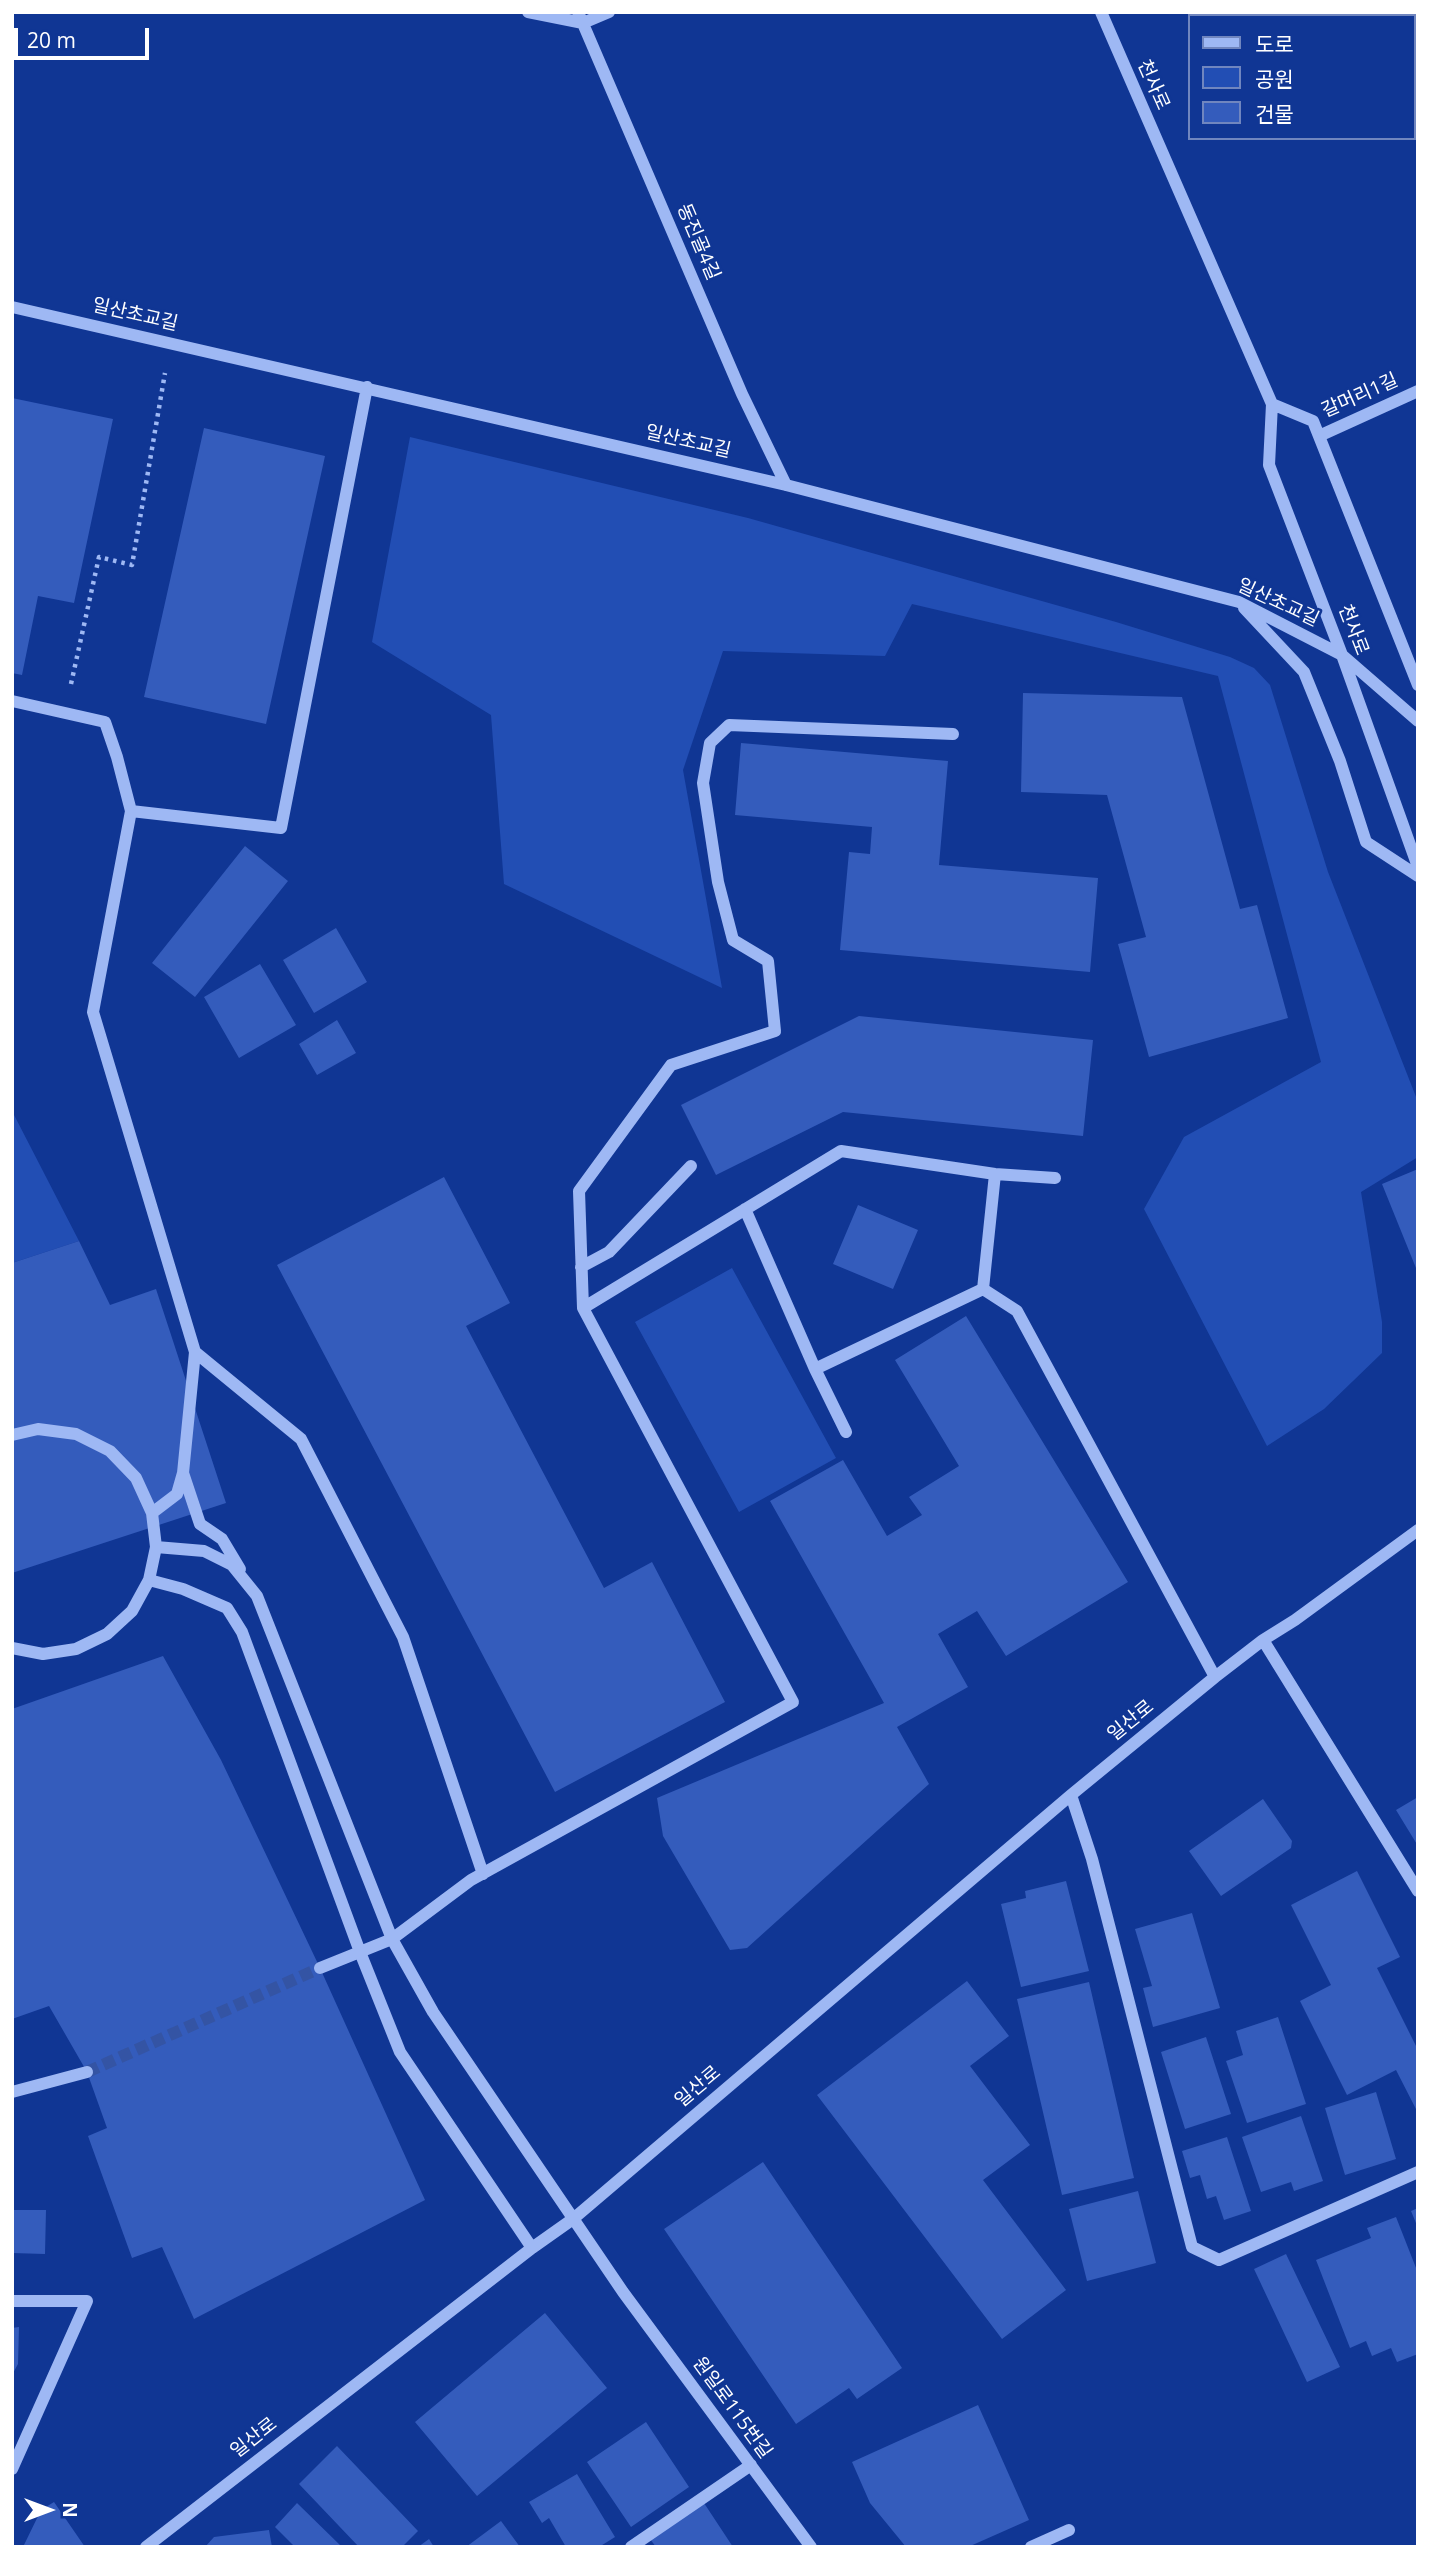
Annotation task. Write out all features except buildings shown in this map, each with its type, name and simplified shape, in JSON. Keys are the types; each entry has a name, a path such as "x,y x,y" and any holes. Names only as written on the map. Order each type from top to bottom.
{"street":[{"path":"528,12 580,18 609,12"},
{"name":"천사로","path":"1101,12 1272,404 1269,465 1342,655 1418,867"},
{"name":"동진골4길","path":"580,18 742,394 786,485"},
{"name":"일산초교길","path":"12,307 786,485 1239,602 1342,655"},
{"path":"131,811 281,828 367,387"},
{"name":"갈머리1길","path":"1319,436 1418,391"},
{"path":"1272,404 1313,421 1418,685"},
{"path":"1239,602 1304,671 1340,761 1366,842 1418,876"},
{"path":"1342,655 1418,721"},
{"path":"12,701 105,722 131,811 93,1012 195,1352 183,1473 177,1494 152,1513"},
{"path":"320,1968 392,1940 483,1874 793,1702 583,1308 579,1191 671,1065 775,1031 768,961 733,940 718,883 703,783 710,743 729,725 953,734"},
{"path":"583,1308 841,1151 995,1174 1055,1178"},
{"path":"582,1267 609,1252 691,1166"},
{"path":"983,1289 995,1174"},
{"path":"745,1209 815,1369 846,1432"},
{"path":"815,1369 983,1289"},
{"path":"983,1289 1017,1311 1215,1676"},
{"path":"195,1352 301,1439 403,1637 483,1874"},
{"path":"12,1435 38,1429 76,1434 110,1451 136,1478 152,1513 156,1547 149,1580 132,1611 107,1634 76,1649 43,1654 16,1652"},
{"path":"183,1473 200,1524 222,1539 257,1597"},
{"name":"일산로","path":"146,2547 573,2219 1071,1795 1215,1676 1418,1530"},
{"path":"156,1547 204,1551 232,1565 257,1597"},
{"path":"149,1580 183,1589 228,1608 242,1632 360,1952 400,2052 532,2248"},
{"name":"원일로115번길","path":"257,1597 392,1940 433,2012 623,2292 811,2547"},
{"path":"1262,1640 1418,1891"},
{"path":"1071,1795 1092,1859 1192,2247 1219,2260 1418,2172"},
{"path":"12,2092 87,2072"},
{"path":"12,2301 88,2301 12,2469"},
{"path":"631,2547 751,2465"},
{"path":"1031,2547 1069,2530"}],"path":[{"path":"73,676 99,557 132,565 165,370"}],"green space":[{"path":"410,437 748,518 1116,622 1230,657 1254,668 1270,685 1328,872 1418,1102 1418,1157 1361,1192 1382,1322 1382,1353 1324,1409 1267,1446 1144,1209 1184,1137 1321,1062 1218,676 912,604 885,656 723,651 683,770 722,988 504,884 491,715 372,642"},
{"path":"12,1111 79,1241 12,1263"},
{"path":"732,1268 836,1458 739,1512 635,1322"}],"tunnel":[{"path":"87,2072 320,1968"}]}
